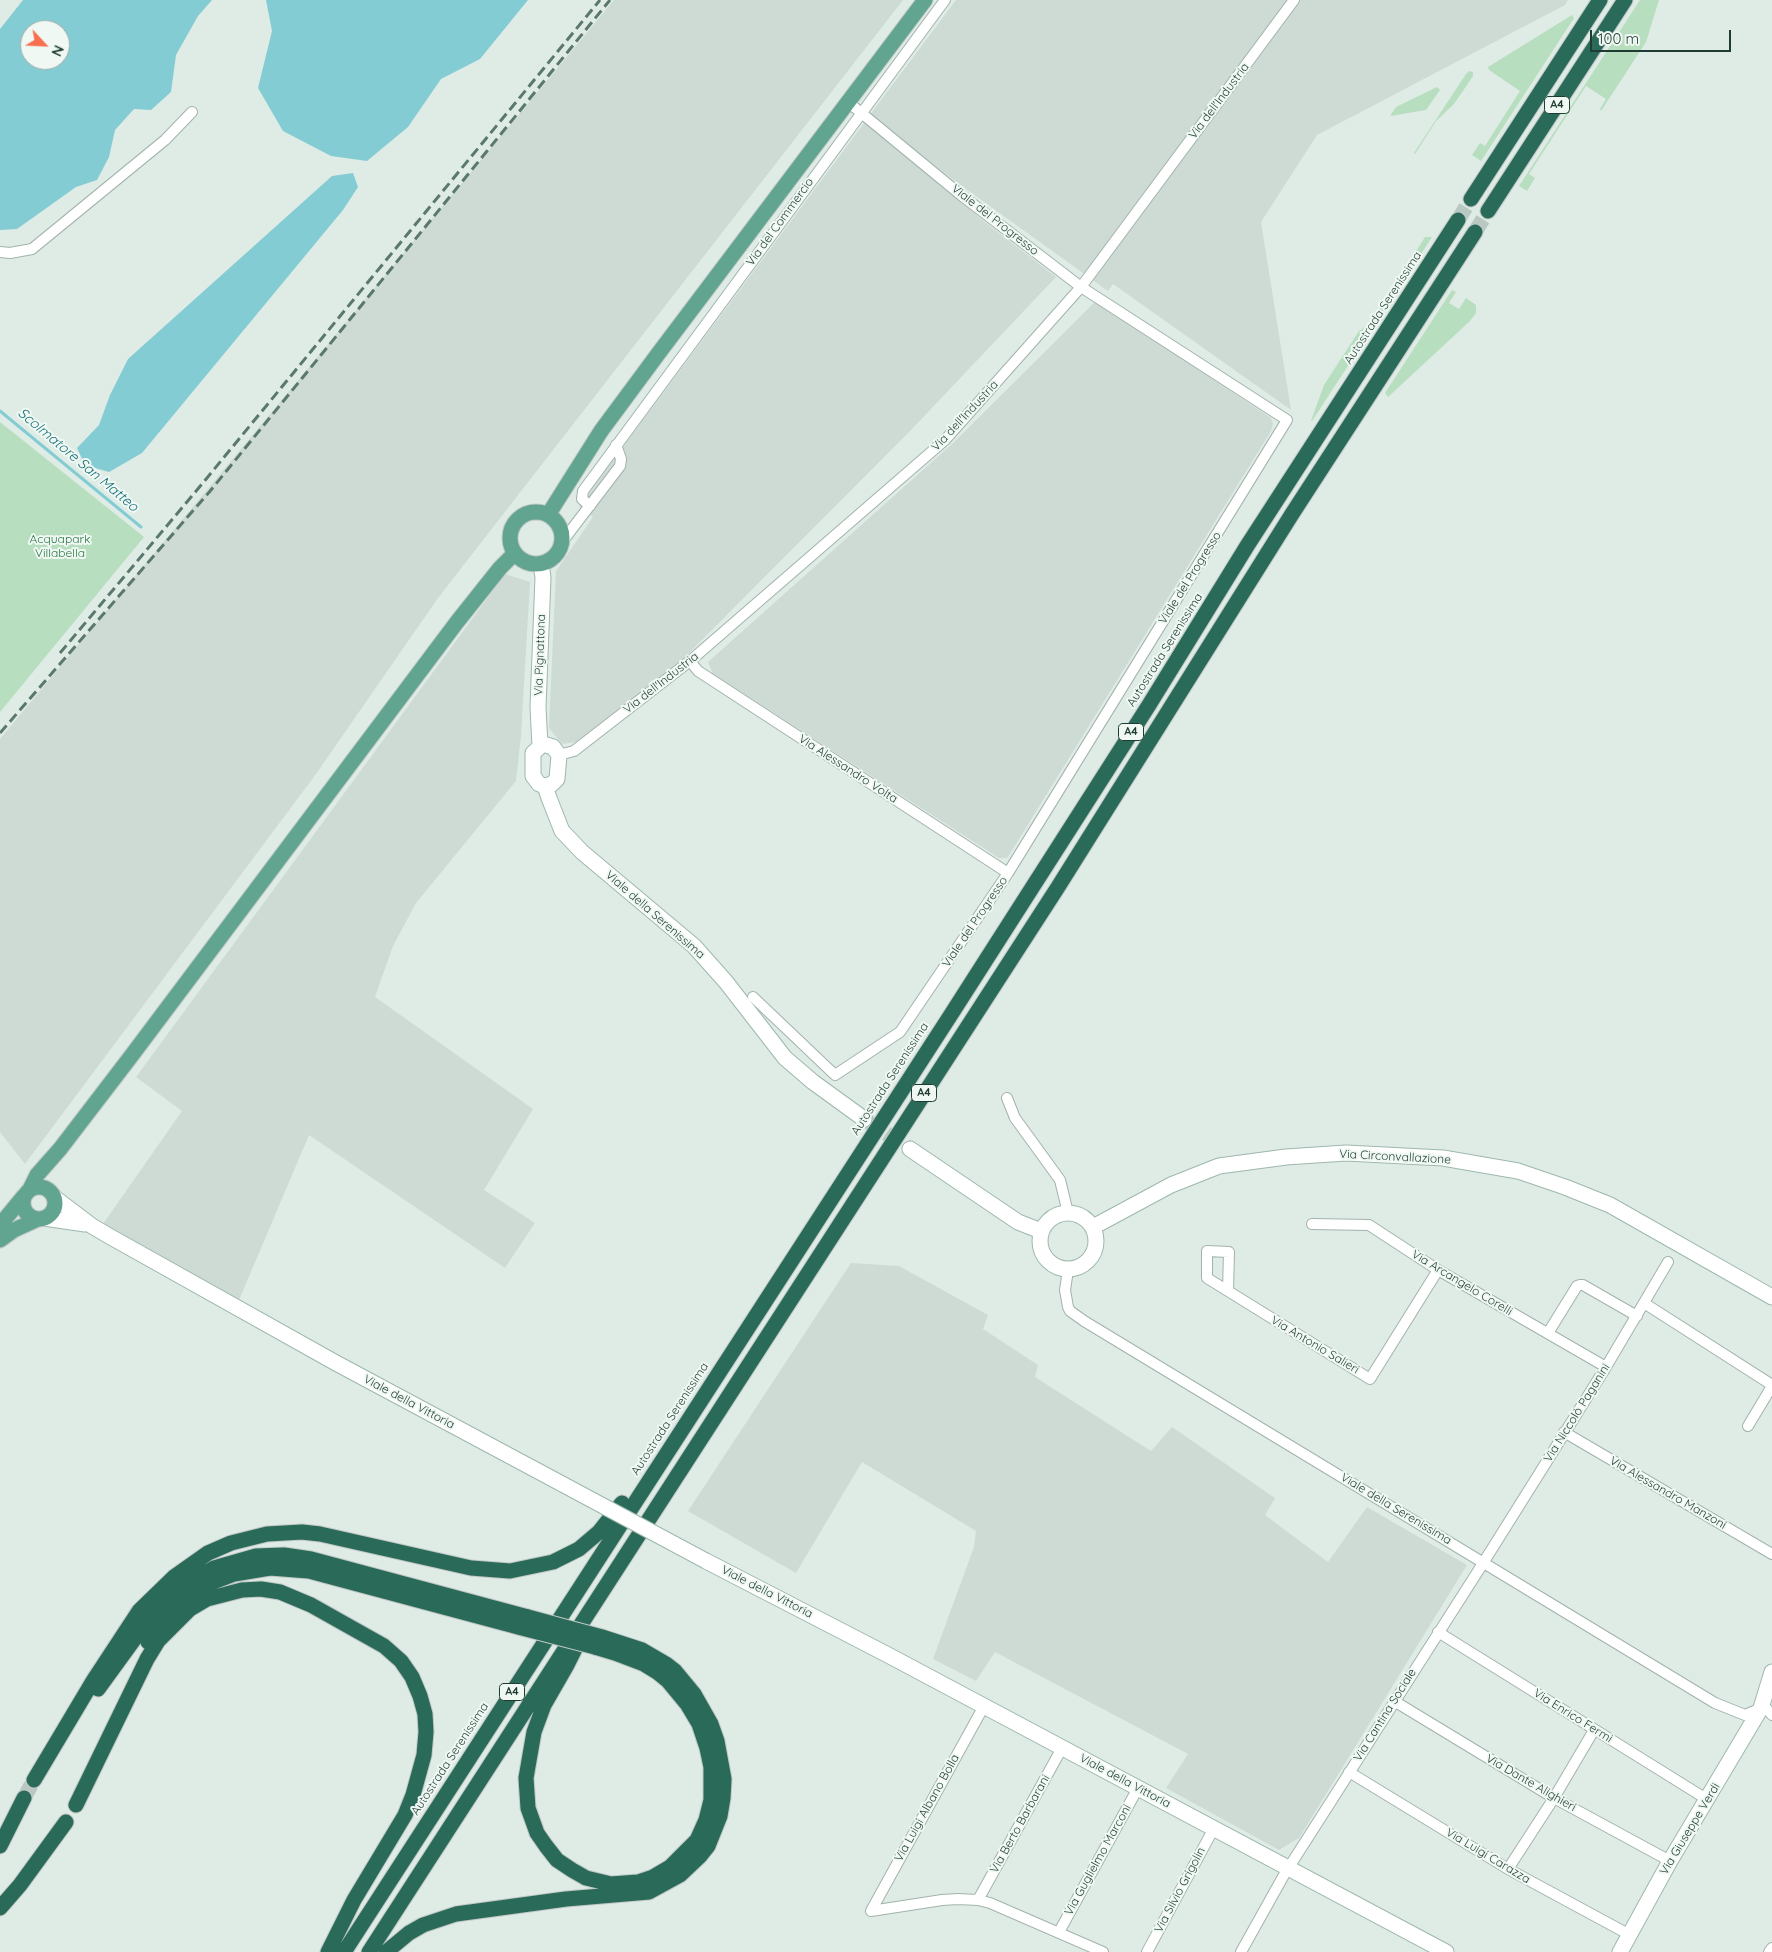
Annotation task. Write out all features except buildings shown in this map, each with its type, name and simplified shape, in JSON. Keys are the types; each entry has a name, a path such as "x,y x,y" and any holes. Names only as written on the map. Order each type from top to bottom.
{"highway":[{"name":"A4","path":"1471,199 1600,0"},
{"name":"A4","path":"1488,211 1625,0"},
{"name":"Autostrada Serenissima","path":"344,1952 972,980 1149,704 1247,546 1458,220"},
{"name":"A4","path":"369,1952 1058,888 1292,514 1475,232"},
{"path":"34,1780 93,1681 139,1610 174,1577 208,1553 231,1543 267,1534 302,1532 320,1534 471,1568 510,1571 539,1567 579,1549 599,1532 647,1468 680,1432"},
{"path":"51,1750 112,1671 154,1612 183,1586 199,1575 226,1563 263,1556 296,1556 525,1622 598,1642 644,1664 668,1681 687,1704 699,1724 711,1766 711,1800 706,1820 697,1840 670,1867 653,1877 638,1882 611,1884 586,1878 557,1860 537,1833 528,1808 526,1792 528,1761 538,1717 574,1652 592,1607"},
{"path":"328,1952 354,1900 405,1815 416,1786 424,1755 426,1732 425,1714 412,1676 401,1661 384,1646 311,1605 280,1592 261,1589 242,1590 207,1599 190,1609 158,1641 147,1659 78,1802 137,1659 154,1630 186,1598 208,1584 234,1574 270,1568 309,1571 525,1622"},
{"path":"386,1952 409,1933 423,1925 456,1914 566,1899 649,1892 680,1876 708,1846 720,1816 724,1779 718,1741 711,1724 694,1694 666,1664 626,1643 598,1642"},
{"path":"0,1846 24,1798"},
{"path":"0,1908 20,1885 66,1822"}],"main road":[{"path":"548,515 601,431 924,0"},
{"path":"530,513 542,513 548,515 560,526 562,542 557,554 547,563 541,565 529,564 514,554 510,536 518,519 530,513"},
{"path":"41,1218 26,1213 23,1205 37,1175 60,1149 457,622 500,568 514,554"},
{"path":"0,1240 14,1230 52,1212 54,1196 52,1173 60,1149"},
{"path":"0,1225 27,1193 40,1186 49,1190 54,1196"}],"street":[{"name":"Via del Commercio","path":"590,506 582,499 583,491 945,0"},
{"name":"Via dell'Industria","path":"559,755 574,751 690,662 945,440 1081,287 1294,0"},
{"name":"Viale del Progresso","path":"754,997 835,1075 900,1032 1008,873 1287,420 1081,287 961,195 848,102"},
{"path":"0,252 10,253 32,249 165,140 192,112"},
{"path":"562,542 620,466 621,459 616,445"},
{"name":"Via Pignattona","path":"540,746 538,707 543,577 541,565"},
{"name":"Via Alessandro Volta","path":"690,662 698,671 1008,873"},
{"path":"544,744 553,746 559,755 557,779 552,784 546,786 539,784 533,776 533,753 544,744"},
{"name":"Viale della Serenissima","path":"546,786 548,798 562,831 582,852 694,946 726,982 785,1058 813,1082 864,1119"},
{"path":"1007,1098 1015,1118 1060,1180 1068,1213"},
{"path":"910,1149 1018,1222 1041,1231"},
{"name":"Via Circonvallazione","path":"1093,1227 1170,1185 1219,1166 1286,1156 1346,1153 1443,1158 1518,1171 1610,1205 1772,1297"},
{"name":"Viale della Vittoria","path":"54,1196 92,1226 336,1363 1446,1952"},
{"path":"1068,1213 1078,1214 1093,1227 1096,1246 1092,1256 1086,1263 1078,1268 1068,1270 1051,1264 1044,1258 1040,1250 1039,1240 1041,1231 1052,1218 1068,1213"},
{"name":"Viale della Vittoria","path":"41,1218 92,1226"},
{"name":"Via Arcangelo Corelli","path":"1312,1224 1369,1225 1438,1270 1606,1367"},
{"name":"Via Niccolò Paganini","path":"1484,1562 1606,1367 1668,1262"},
{"name":"Viale della Serenissima","path":"1068,1270 1065,1290 1066,1301 1073,1314 1716,1703 1745,1715 1767,1711"},
{"name":"Via Antonio Salieri","path":"1228,1291 1370,1379 1438,1270"},
{"path":"1548,1334 1577,1286 1580,1285 1636,1316"},
{"path":"1644,1303 1772,1385 1748,1426"},
{"name":"Via Alessandro Manzoni","path":"1564,1432 1772,1554"},
{"name":"Via Cantina Sociale","path":"1241,1952 1288,1868 1484,1562"},
{"name":"Via Enrico Fermi","path":"1438,1632 1708,1800"},
{"name":"Via Giuseppe Verdi","path":"1620,1952 1670,1861 1767,1711 1772,1672"},
{"name":"Via Dante Alighieri","path":"1394,1701 1554,1798 1670,1861"},
{"name":"Via Luigi Albano Bolla","path":"978,1900 942,1900 871,1910 984,1706"},
{"path":"1508,1869 1554,1798 1594,1730"},
{"name":"Via Berto Barbarani","path":"978,1900 1062,1748"},
{"name":"Via Luigi Carazza","path":"1349,1772 1508,1869 1630,1935"},
{"name":"Via Guglielmo Marconi","path":"1059,1932 1138,1788"},
{"name":"Via Silvio Grigolin","path":"1147,1952 1214,1828"},
{"path":"978,1900 990,1903 1103,1952"},
{"path":"1769,1952 1772,1948"}],"shaded area":[{"path":"614,0 903,0 438,598 316,774 25,1164 0,1132 0,739"},
{"path":"956,0 1568,0 1565,5 1317,135 1261,222 1291,410 1113,284 1108,291 966,189 869,116"},
{"path":"867,119 981,219 1056,277 911,430 672,670 576,742 562,744 549,728 556,571 593,517 579,506"},
{"path":"1096,301 1271,418 1273,424 1271,431 1011,852 1007,858 999,858 713,674 708,662 952,444"},
{"path":"505,574 530,582 521,736 516,781 416,903 393,946 375,997 533,1109 484,1190 535,1223 505,1268 309,1135 239,1300 103,1224 182,1111 136,1077"},
{"path":"851,1263 899,1266 988,1315 983,1329 1038,1365 1035,1377 1151,1451 1172,1427 1275,1498 1265,1515 1328,1562 1367,1507 1467,1565 1299,1838 1279,1850 1166,1788 1188,1754 995,1652 976,1681 933,1659 974,1547 976,1531 862,1462 796,1573 688,1511"}],"green space":[{"path":"1640,0 1659,0 1646,42 1601,111 1600,109 1606,99 1586,86 1529,174 1535,178 1527,191 1519,186"},
{"path":"1572,15 1574,18 1481,161 1472,155 1480,143 1485,146 1520,91 1489,70 1488,67"},
{"path":"1469,71 1473,72 1473,76 1454,104 1436,121 1415,154 1414,153"},
{"path":"1437,87 1440,90 1426,110 1390,116 1396,107"},
{"path":"1425,237 1432,237 1311,421 1324,385 1359,331 1369,325"},
{"path":"1452,290 1456,292 1449,303 1459,309 1466,298 1476,305 1476,313 1470,321 1388,397 1385,393"},
{"name":"Acquapark Villabella","path":"0,422 144,537 0,712"}],"water":[{"path":"23,0 212,0 198,16 176,55 171,92 151,110 134,109 115,130 109,157 97,180 76,187 17,229 0,230 0,29"},
{"path":"266,0 528,0 480,59 441,79 408,127 367,161 331,156 283,131 258,88 272,31"},
{"path":"353,173 358,187 343,210 142,453 109,472 85,465 77,448 99,425 110,395 128,359 332,176"}],"waterway":[{"name":"Scolmatore San Matteo","path":"0,411 141,527"}],"tunnel":[{"path":"1458,220 1471,199"},
{"path":"1475,232 1488,211"},
{"path":"867,1121 910,1149"},
{"path":"24,1798 34,1780"}],"railway":[{"path":"60,653 202,484 600,0"},
{"path":"0,733 211,490 610,0"}]}
